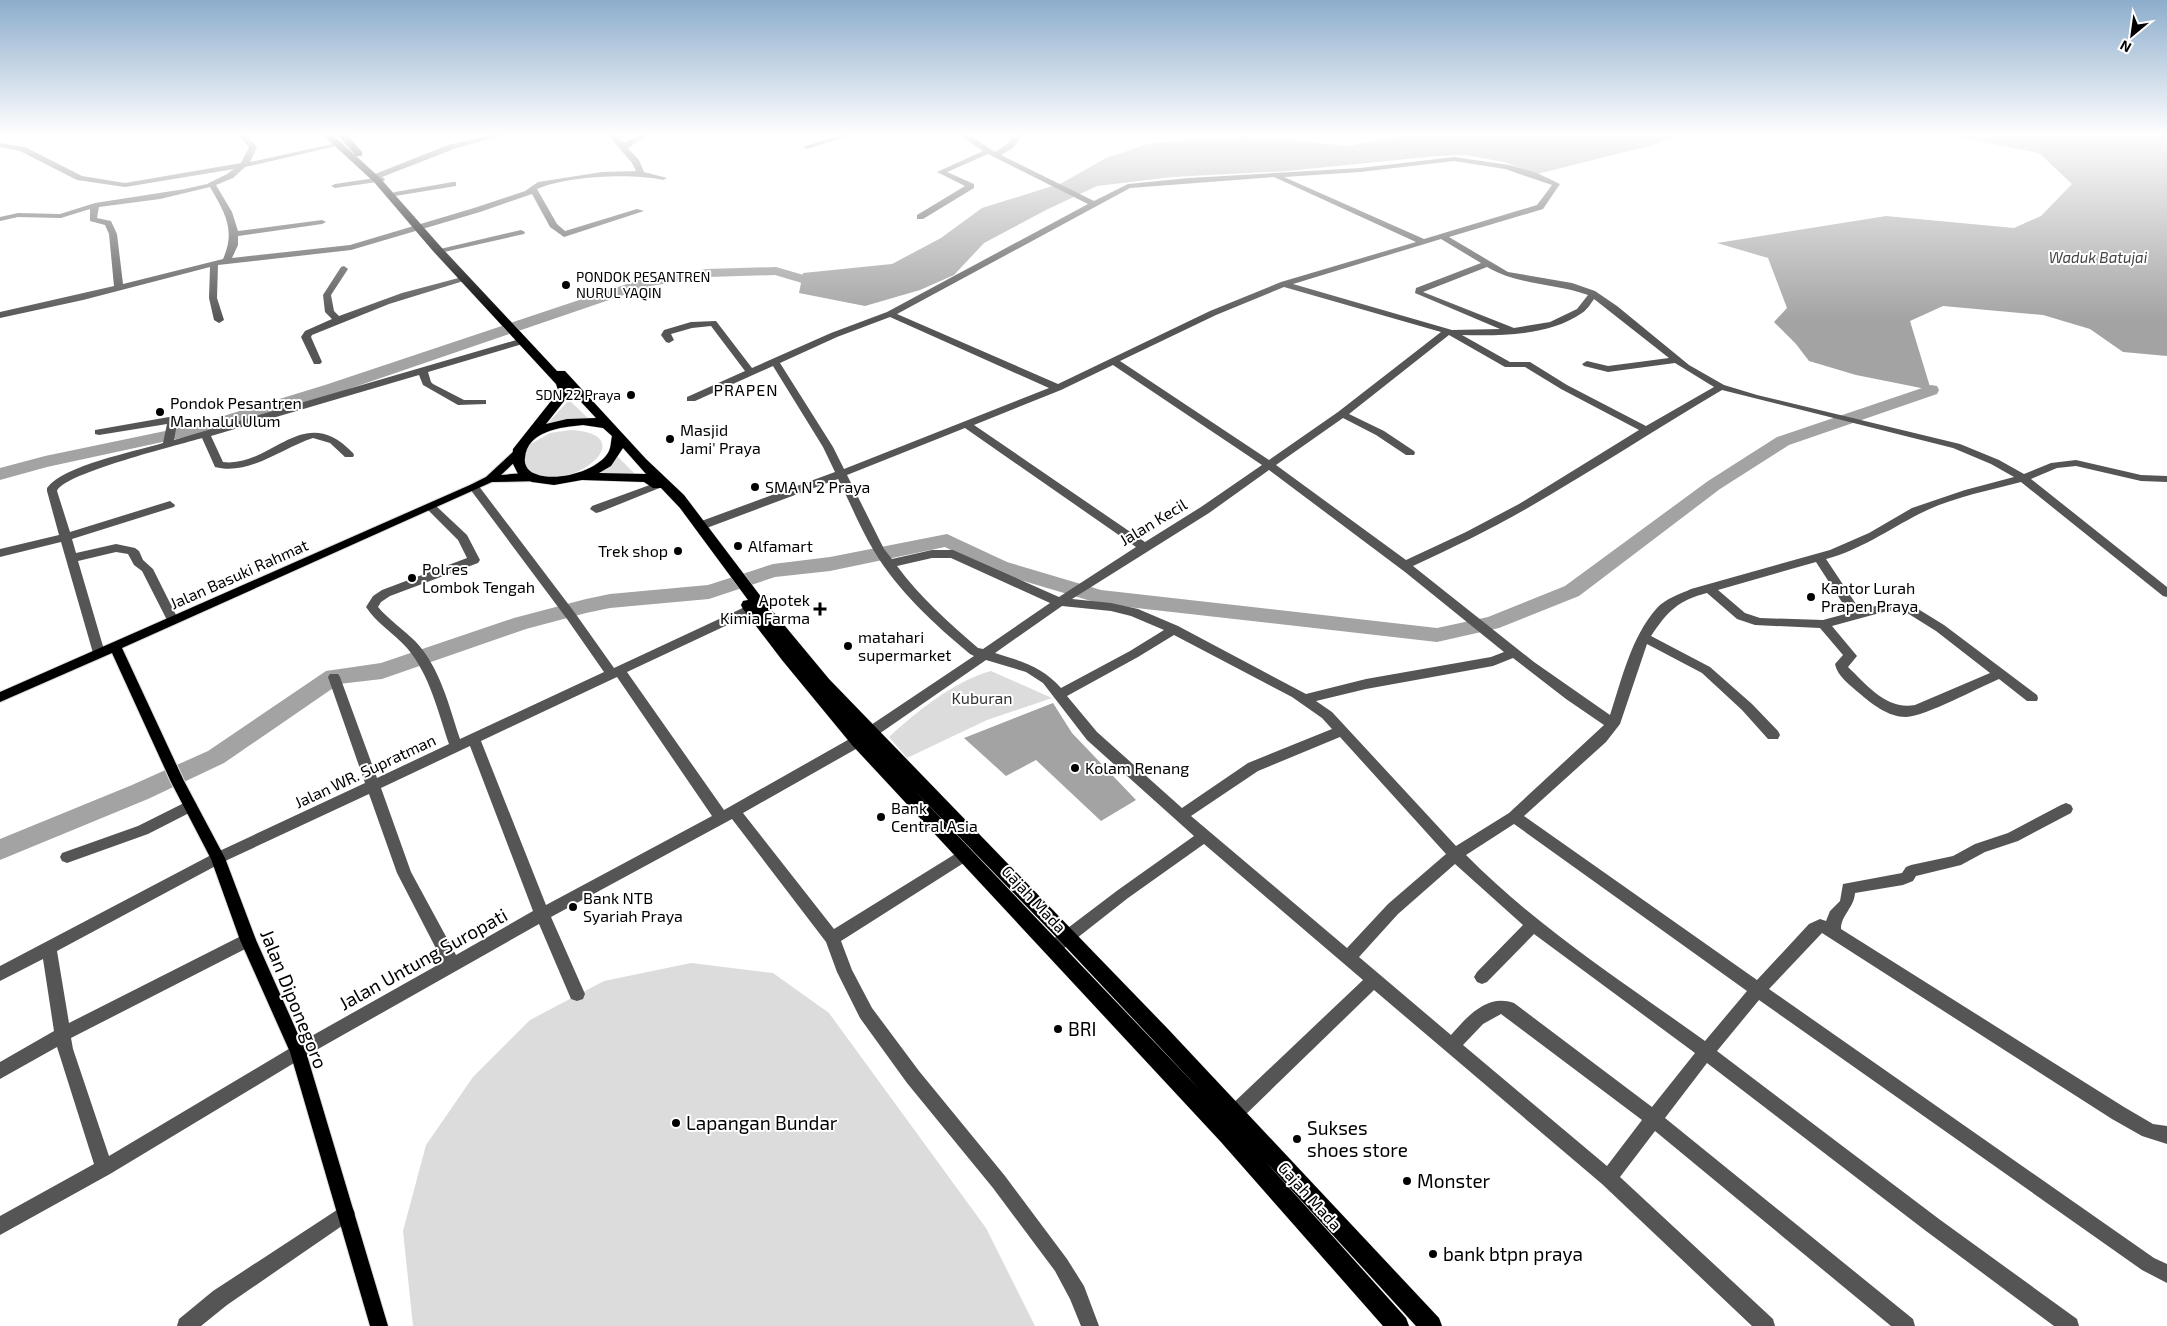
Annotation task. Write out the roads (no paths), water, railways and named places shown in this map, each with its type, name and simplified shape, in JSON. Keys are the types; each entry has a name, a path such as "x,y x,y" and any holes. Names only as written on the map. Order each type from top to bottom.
{"highway":[{"path":"395,197 504,319 614,429 618,436 679,499 700,526 733,577"},
{"path":"397,197 422,228 444,249 504,319"},
{"path":"520,336 562,383 564,390 561,397 518,453 520,469 536,479 550,481 579,477 646,478 658,485"},
{"path":"530,436 558,424 576,421 593,422 609,426"},
{"path":"579,477 597,469 612,459 618,448 618,436"},
{"name":"Gajah Mada","path":"658,485 673,500 733,577 748,600 965,855 1228,1135 1398,1326"},
{"name":"Gajah Mada","path":"864,736 1068,936 1235,1113 1431,1326"}],"main road":[{"path":"490,479 518,453"},
{"path":"490,479 516,477 536,479"},
{"name":"Jalan Basuki Rahmat","path":"0,697 431,507 490,479"},
{"name":"Jalan Diponegoro","path":"115,646 174,775 218,858 248,940 298,1052 379,1326"}],"street":[{"path":"0,219 18,215 61,216 95,205 154,197"},
{"path":"219,197 228,215 234,234 234,243 226,261"},
{"path":"0,315 119,288 214,263 348,247 422,228 512,197"},
{"path":"538,197 548,218 564,234 640,211"},
{"path":"920,217 954,197"},
{"path":"1076,197 1093,204"},
{"path":"691,398 834,335 890,314 1106,197"},
{"path":"1323,197 1423,242"},
{"path":"700,526 842,473 1058,388 1213,314 1284,284 1540,207 1548,197"},
{"path":"95,205 93,219 108,223 113,234 119,288"},
{"path":"234,234 322,222"},
{"path":"444,249 521,232"},
{"path":"1441,236 1486,264 1509,275 1572,286 1593,294 1614,308 1676,360 1721,387 1967,450 2023,478 2167,592"},
{"path":"214,263 213,298 219,320"},
{"path":"1486,264 1419,290 1419,293 1511,330"},
{"path":"337,320 328,309 327,295 344,269"},
{"path":"317,362 306,337 307,334 337,320 413,292 466,278"},
{"path":"1284,284 1352,306 1449,332 1480,333 1553,324 1580,311 1593,294"},
{"path":"890,314 989,360 1058,388"},
{"path":"669,340 666,335 667,332 691,324 713,323 750,373"},
{"path":"1449,332 1508,366 1527,364 1564,387 1646,430"},
{"name":"Jalan Kecil","path":"864,736 1090,580 1205,510 1342,414 1449,332"},
{"path":"99,653 67,537 59,520 52,491 56,483 79,472 169,441 206,435 423,372 520,336"},
{"path":"1587,364 1608,369 1676,360"},
{"path":"1113,361 1268,466 1361,532 1567,694 1613,724"},
{"path":"775,362 813,419 885,558 908,589 945,626 970,648 983,655 1018,665 1041,675 1092,736 1181,816 1608,1178 1766,1326"},
{"path":"423,372 426,383 462,403 482,402"},
{"path":"1404,566 1470,535 1523,506 1646,430 1721,387"},
{"path":"1342,414 1380,433 1410,453"},
{"path":"99,432 170,420 172,422 169,441"},
{"path":"966,424 1144,546"},
{"path":"206,435 219,465 223,466 244,462 313,435 333,440 349,455"},
{"path":"1348,958 1393,910 1456,854 1514,817 1574,764 1613,724 1643,637 1658,614 1668,605 1695,592 1819,558 1860,542 1916,511 1969,492 2023,478 2055,465 2076,463 2141,478 2167,479"},
{"path":"596,509 658,485"},
{"path":"474,487 552,592 727,814 832,938 853,991 866,1013 913,1077 999,1182 1062,1264 1077,1293 1090,1326"},
{"path":"0,553 67,537 170,505"},
{"path":"431,507 463,538 474,558 470,562 386,593 372,604 377,615 416,651 424,664 433,680 457,748"},
{"path":"73,558 116,548 131,550 138,562 147,569 173,621"},
{"path":"885,558 953,554 1063,599 1119,609 1150,618 1305,699 1327,715 1490,888 1534,924 1706,1052 1804,1129 2070,1326"},
{"path":"1819,558 1856,614"},
{"path":"1710,589 1736,612 1747,619 1759,622 1823,624 1887,607 1906,608 1940,628 2032,698"},
{"name":"Jalan WR. Supratman","path":"0,974 218,858 616,673 748,600"},
{"path":"1823,624 1850,656 1841,664 1842,670 1872,697 1903,713 1918,710 2001,673"},
{"path":"1059,695 1134,654 1174,629"},
{"path":"1643,637 1706,670 1747,707 1773,735"},
{"path":"1305,699 1366,684 1493,661 1514,653"},
{"path":"334,677 404,873 453,966"},
{"path":"1181,816 1253,767 1342,731"},
{"name":"Jalan Untung Suropati","path":"0,1226 104,1168 298,1052 542,914 727,814 864,736"},
{"path":"474,740 542,914 577,994"},
{"path":"67,856 143,830 190,806"},
{"path":"1833,932 1834,918 1847,902 1847,891 1850,888 1903,879 1908,877 1911,871 1956,861 1980,848 2013,837 2066,809"},
{"path":"1514,817 2148,1264 2167,1274"},
{"path":"1053,948 1204,836"},
{"path":"832,938 965,855"},
{"path":"1482,977 1534,924"},
{"path":"1608,1178 1706,1052 1758,990 1814,929 1820,926 1833,932 2066,1081 2144,1128 2167,1135"},
{"path":"0,1071 62,1034 145,990 248,940"},
{"path":"49,948 62,1034 104,1168"},
{"path":"1235,1113 1374,980"},
{"path":"1451,1046 1490,1008 1505,1005 1654,1118 1906,1326"},
{"path":"186,1326 220,1298 346,1213"}],"water":[{"path":"1018,197 1074,197 984,243 954,275 920,290 865,306 799,293 803,273 892,264 941,238 982,208"},
{"name":"Waduk Batujai","path":"2060,197 2167,197 2167,356 2123,352 2090,329 2043,315 1943,306 1910,321 1931,390 1856,375 1809,361 1796,344 1774,322 1787,308 1768,258 1717,243 1886,216 2014,228 2041,216"},
{"name":"Kolam Renang","path":"1053,703 1072,733 1136,800 1101,821 1036,760 1006,776 964,738"}],"waterway":[{"path":"0,474 45,462 198,429 331,389 647,282 707,273 776,271 802,279"},
{"path":"0,850 140,792 216,757 334,677 382,671 521,623 586,606 610,601 709,592 773,571 830,564 947,540 1000,567 1101,597 1437,635 1492,623 1572,591 1714,485 1783,441 1931,390"}],"place":[{"name":"PONDOK PESANTREN NURUL YAQIN","path":"566,285"},
{"name":"SDN 22 Praya","path":"631,395"},
{"name":"Pondok Pesantren Manhalul Ulum","path":"160,412"},
{"name":"Masjid Jami' Praya","path":"670,439"},
{"name":"SMA N 2 Praya","path":"755,487"},
{"name":"Alfamart","path":"738,546"},
{"name":"Trek shop","path":"678,551"},
{"name":"Polres Lombok Tengah","path":"412,578"},
{"name":"Kantor Lurah Prapen Praya","path":"1811,597"},
{"name":"Apotek Kimia Farma","path":"820,609"},
{"name":"matahari supermarket","path":"848,646"},
{"name":"Kolam Renang","path":"1075,768"},
{"name":"Bank Central Asia","path":"881,817"},
{"name":"Bank NTB Syariah Praya","path":"573,907"},
{"name":"BRI","path":"1058,1029"},
{"name":"Lapangan Bundar","path":"676,1123"},
{"name":"Sukses shoes store","path":"1297,1139"},
{"name":"Monster","path":"1407,1181"},
{"name":"bank btpn praya","path":"1433,1254"}],"district":[{"name":"PRAPEN","path":"746,390"}],"park label":[{"name":"Kuburan","path":"982,698"}]}
